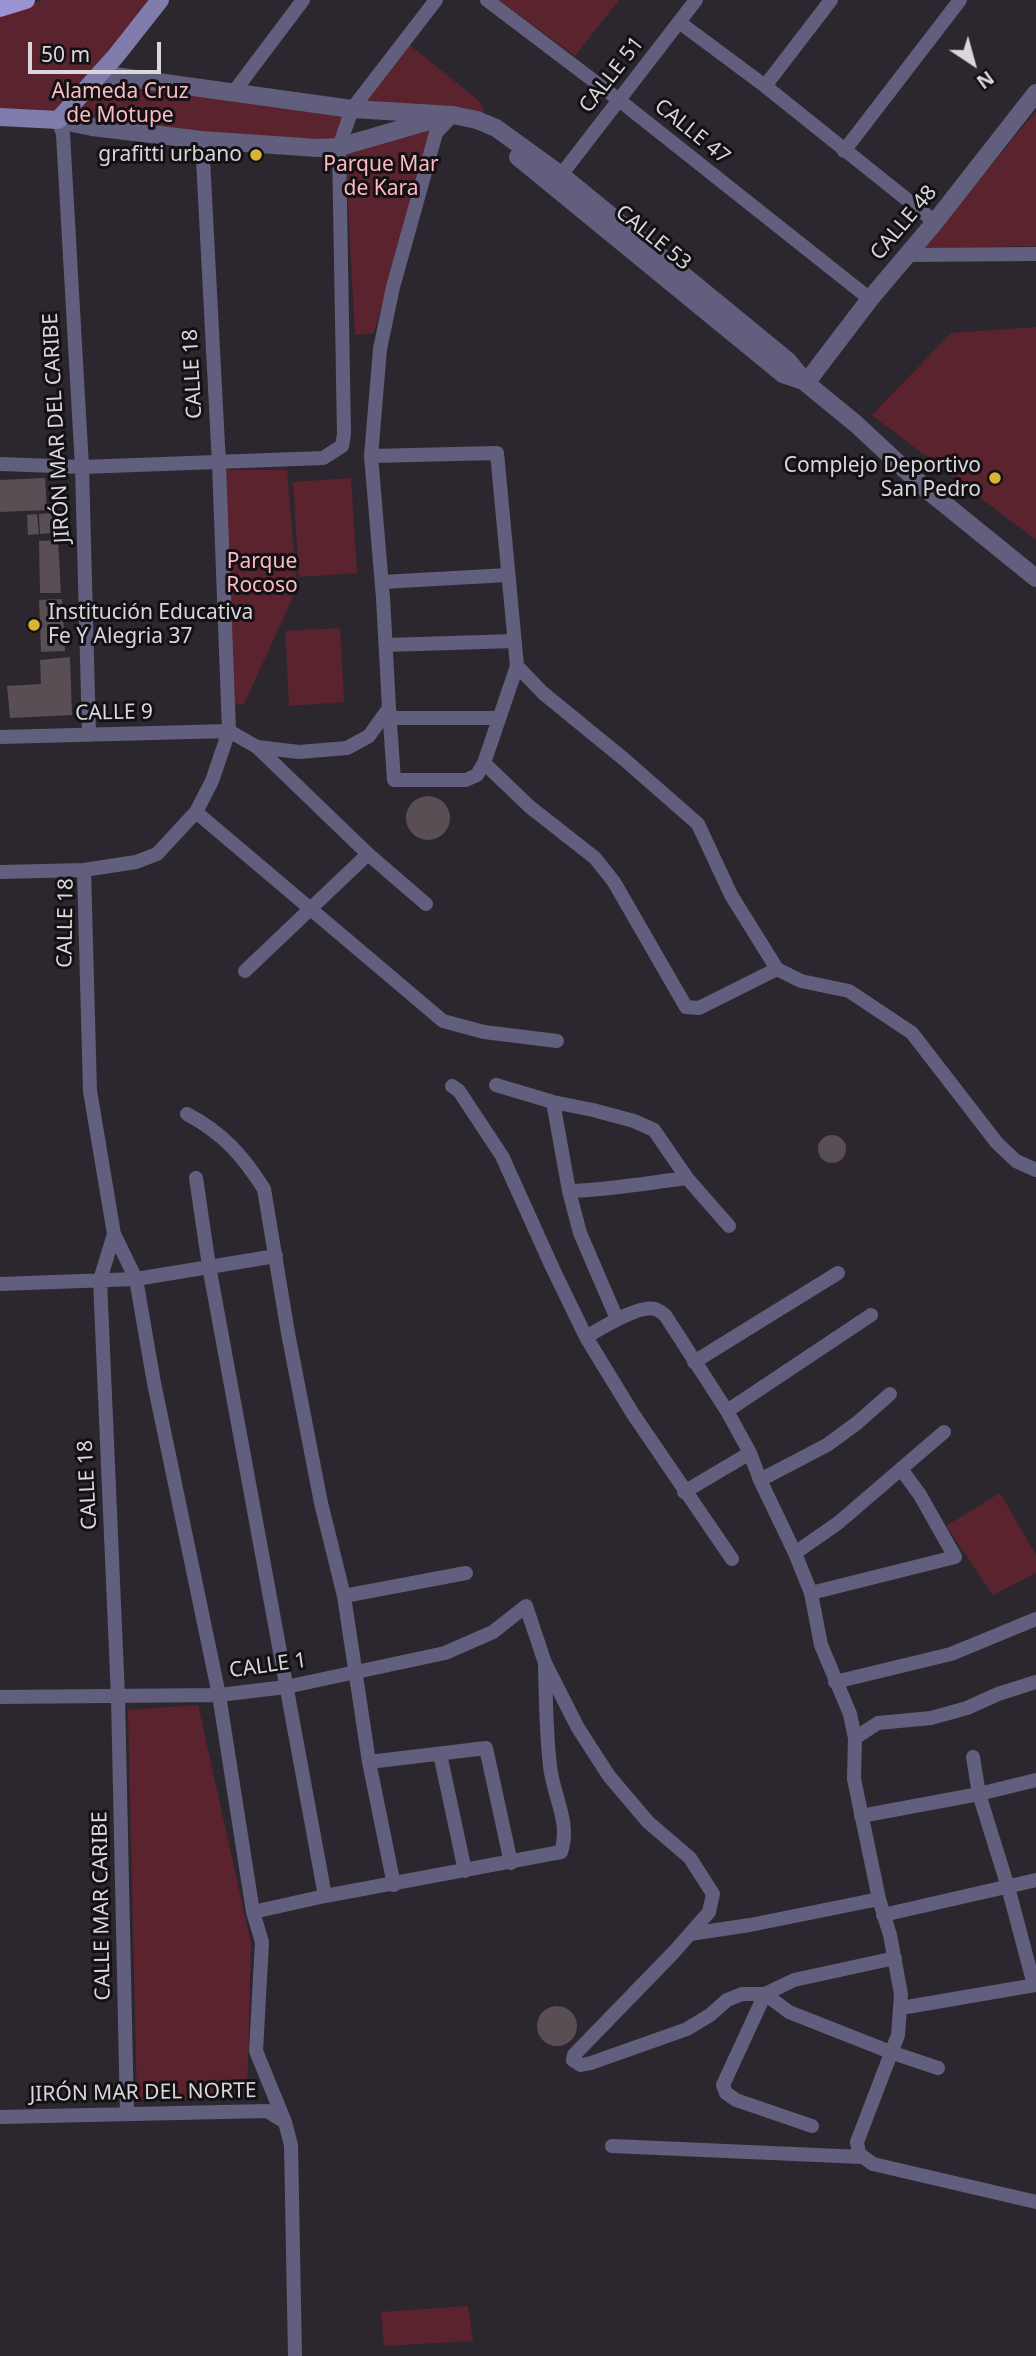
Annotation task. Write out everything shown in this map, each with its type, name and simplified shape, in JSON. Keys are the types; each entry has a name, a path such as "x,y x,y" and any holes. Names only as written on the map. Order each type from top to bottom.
{"main road":[{"path":"0,8 26,0"},
{"path":"0,117 58,120 100,75 160,0"}],"street":[{"path":"233,93 303,0"},
{"path":"0,464 82,467 219,464 323,458 342,446 344,434 338,147 352,109 436,0"},
{"name":"CALLE 47","path":"487,0 619,100 870,299"},
{"name":"CALLE 51","path":"561,175 696,0"},
{"path":"765,86 831,0"},
{"path":"844,151 960,0"},
{"path":"679,23 765,86 935,222"},
{"name":"CALLE 53","path":"100,75 352,109 453,115 477,120 496,128 561,175 788,361 806,383 856,424 926,489 1036,578"},
{"name":"CALLE 48","path":"806,383 1036,93"},
{"name":"CALLE 53","path":"58,120 92,127 202,139 317,148 338,147 453,115"},
{"path":"371,456 497,453 517,666 484,763 477,775 466,780 394,780 371,456 380,349 393,287 436,133 453,115"},
{"name":"JIRÓN MAR DEL CARIBE","path":"58,120 63,134 82,467 89,735"},
{"name":"CALLE 53","path":"477,120 494,138 783,374 806,383"},
{"name":"CALLE 18","path":"118,1697 100,1280 114,1234 90,1091 84,870 148,859 157,854 196,813 212,781 229,731 219,464 202,139"},
{"path":"907,255 1036,254"},
{"path":"382,582 508,575"},
{"path":"386,645 515,641"},
{"path":"517,666 543,693 698,824 731,895 777,970 801,981 849,991 912,1033 996,1143 1016,1161 1036,1170"},
{"path":"257,747 299,752 346,748 369,736 390,713"},
{"path":"390,713 499,718"},
{"path":"229,731 257,747 368,854 426,904"},
{"name":"CALLE 9","path":"0,737 229,731"},
{"path":"484,763 530,807 595,858 614,882 686,1007 699,1008 777,970"},
{"path":"196,813 443,1020 484,1032 556,1041"},
{"path":"245,971 368,854"},
{"path":"0,872 84,870"},
{"path":"496,1085 634,1121 654,1130 687,1178 729,1226"},
{"path":"452,1086 459,1091 502,1156 586,1337 684,1492 732,1559"},
{"path":"553,1102 569,1191 580,1233 617,1319"},
{"path":"187,1114 208,1125 225,1139 264,1189 313,1464 344,1596 369,1762 394,1885"},
{"path":"196,1178 209,1266 325,1896"},
{"path":"569,1191 599,1190 687,1178"},
{"path":"114,1234 136,1279 154,1383 219,1695 253,1912 262,1942 256,2052 285,2122 291,2145 295,2356"},
{"path":"0,1284 136,1279 276,1256"},
{"path":"694,1362 838,1273"},
{"path":"586,1337 617,1319 654,1309 665,1315 727,1410 750,1453 811,1593 821,1645 850,1714 855,1738 854,1779 901,1994 898,2035 893,2053 856,2142 857,2150 873,2164 1036,2202"},
{"path":"727,1410 871,1315"},
{"path":"760,1480 827,1445 890,1394"},
{"path":"795,1553 838,1523 944,1432"},
{"path":"684,1492 750,1453"},
{"path":"811,1593 956,1557 920,1495 901,1469"},
{"path":"344,1596 466,1573"},
{"name":"CALLE 1","path":"0,1697 219,1695 286,1687 445,1653 493,1632 526,1606 545,1663"},
{"path":"835,1682 951,1654 1036,1619"},
{"path":"253,1912 325,1896 561,1853 565,1841 565,1825 550,1769 545,1663"},
{"path":"545,1663 578,1728 608,1776 648,1822 690,1858 713,1894 709,1912 574,2055 573,2060 581,2065 591,2063 687,2029 710,2015 727,2000 742,1994 765,1994 794,1980 895,1958"},
{"path":"855,1738 878,1723 931,1718 967,1708 1036,1682"},
{"name":"CALLE MAR CARIBE","path":"118,1697 127,2114"},
{"path":"369,1762 486,1748 511,1863"},
{"path":"440,1754 465,1871"},
{"path":"901,2008 1035,1985 979,1794 973,1757"},
{"path":"861,1816 979,1794 1036,1780"},
{"path":"883,1915 1036,1880"},
{"path":"690,1934 879,1899"},
{"path":"765,1994 789,2012 938,2068"},
{"path":"765,1994 723,2085 726,2093 736,2100 812,2126"},
{"name":"JIRÓN MAR DEL NORTE","path":"0,2118 267,2111 285,2122"},
{"path":"612,2146 862,2157"}],"green space":[{"path":"43,0 152,0 68,100 52,112 0,111 0,15"},
{"path":"499,0 619,0 575,56"},
{"path":"407,43 477,99 485,110 480,116 357,109"},
{"name":"Alameda Cruz de Motupe","path":"100,80 343,116 336,143 64,118"},
{"path":"1036,111 1036,246 923,248"},
{"name":"Parque Mar de Kara","path":"433,126 374,333 355,335 345,151"},
{"name":"Complejo Deportivo San Pedro","path":"1036,327 1036,540 872,415 951,333"},
{"name":"Parque Rocoso","path":"224,470 287,470 297,588 244,704 235,705"},
{"path":"351,478 357,573 299,577 293,482"},
{"path":"340,628 344,702 289,706 285,631"},
{"path":"1000,1493 1036,1555 1036,1573 993,1595 946,1526"},
{"path":"198,1705 251,1943 247,2098 137,2100 128,1710"},
{"path":"468,2306 473,2341 384,2346 381,2312"}],"building":[{"path":"45,478 47,510 0,512 0,480"},
{"path":"63,512 64,532 40,534 39,514"},
{"path":"37,514 39,534 28,535 27,515"},
{"path":"58,540 61,593 40,593 39,541"},
{"path":"62,599 65,651 41,652 39,600"},
{"path":"70,657 72,715 10,718 7,686 41,684 40,660"},
{"path":"428,796 443,803 450,818 443,833 428,840 413,833 406,818 413,803"},
{"path":"832,1135 842,1139 846,1149 842,1159 832,1163 822,1159 818,1149 822,1139"},
{"path":"557,2006 565,2007 571,2012 576,2018 576,2034 571,2040 565,2045 557,2046 549,2045 543,2040 538,2034 537,2026 538,2018 543,2012 549,2007"}],"place":[{"name":"grafitti urbano","path":"256,155"},
{"name":"Complejo Deportivo San Pedro","path":"995,478"},
{"name":"Institución Educativa Fe Y Alegria 37","path":"34,625"}]}
